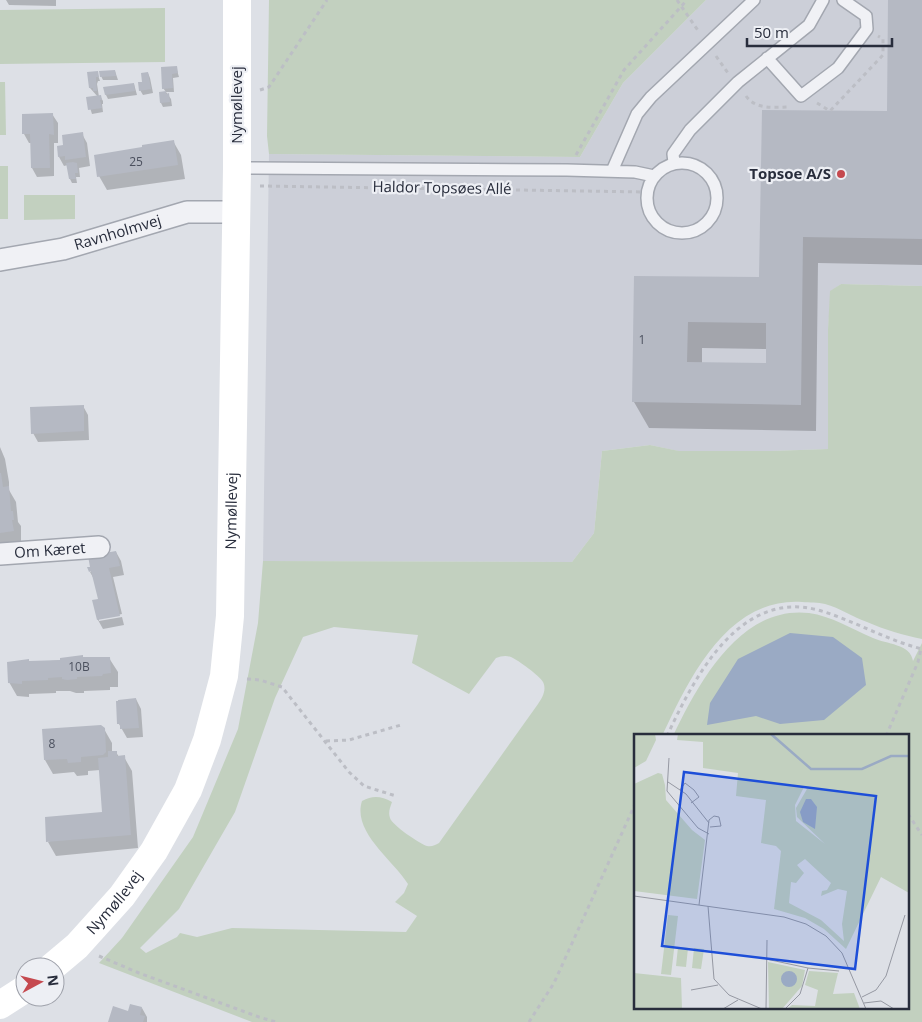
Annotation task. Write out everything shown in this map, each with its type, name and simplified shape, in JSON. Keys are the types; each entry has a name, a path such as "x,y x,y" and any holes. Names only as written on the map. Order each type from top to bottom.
{"street":[{"name":"Nymøllevej","path":"64,957 77,946 122,896 154,851 188,790 207,740 224,676 230,616 237,189 237,0"},
{"name":"Ravnholmvej","path":"0,260 63,249 188,212 237,189"},
{"name":"Om Kæret","path":"0,554 99,546"},
{"path":"0,1006 15,996"}],"lane":[{"path":"612,171 638,114 651,97 754,0"},
{"path":"674,163 673,154 690,130 738,82 808,25 823,0"},
{"path":"767,58 801,96 838,68 867,29 866,16 843,0"},
{"path":"674,163 690,164 702,169 708,174 714,185 717,197 712,216 698,228 687,232 666,229 654,219 648,208 648,192 654,176 663,168 674,163"},
{"name":"Haldor Topsøes Allé","path":"237,189 567,170 635,172 654,176"}],"path":[{"path":"236,96 270,87 327,0"},
{"path":"676,0 682,6"},
{"path":"567,170 624,70 687,0"},
{"name":"Haldor Topsøes Allé","path":"237,189 535,189 648,192"},
{"path":"668,734 686,695 705,665 722,644 738,629 764,614 793,607 812,609 828,614 877,634 922,649 887,734"},
{"path":"224,676 260,680 282,686 349,772 364,786 396,796"},
{"path":"325,741 349,740 401,725"},
{"path":"529,1022 554,983 634,806"},
{"path":"910,817 922,835"},
{"path":"77,946 139,973 276,1022"}],"shaded area":[{"path":"706,0 922,0 922,286 841,284 831,291 828,329 828,449 678,451 650,445 602,451 594,533 572,562 263,561 269,154 580,157 623,83"}],"green space":[{"path":"269,0 706,0 623,83 580,157 269,154 267,136"},
{"path":"165,8 165,62 0,64 0,10"},
{"path":"0,82 5,82 6,135 0,135"},
{"path":"0,166 8,166 8,219 0,219"},
{"path":"24,195 75,195 75,219 24,220"},
{"path":"841,284 922,286 922,639 881,627 825,604 802,602 776,604 752,613 732,627 714,646 698,667 663,734 634,734 634,1010 910,1010 910,734 674,734 709,672 724,652 742,635 762,622 784,614 809,613 833,620 873,638 897,645 908,651 913,661 922,643 922,1022 252,1022 99,963 122,938 193,837 238,729 258,623 263,561 572,562 594,533 602,451 650,445 679,451 828,449 828,329 830,291","holes":["334,627 418,635 412,663 469,694 496,658 507,656 519,661 541,679 544,691 538,704 439,843 432,846 423,845 396,825 389,816 392,802 377,797 362,801 360,812 368,835 408,884 404,893 395,902 417,916 406,932 232,928 197,937 180,933 177,937 146,953 140,948 179,909 235,812 275,698 303,637"]}],"water":[{"path":"790,633 833,637 862,658 866,685 824,720 780,724 756,716 707,725 710,703 738,659"}],"building":[{"name":"Topsoe A/S","path":"888,0 922,0 922,239 803,237 801,405 632,402 634,276 759,277 762,110 887,111","holes":["688,322 766,323 766,363 687,362"]},
{"path":"177,66 178,73 172,74 173,88 162,89 161,67"},
{"path":"115,70 116,76 100,77 99,71"},
{"path":"98,71 99,77 96,77 97,91 93,91 93,88 89,88 87,72"},
{"path":"148,72 151,89 139,91 138,82 142,82 141,73"},
{"path":"134,83 135,91 105,95 103,87"},
{"path":"166,91 166,94 169,93 170,102 160,103 159,92"},
{"path":"101,95 102,108 88,110 86,97"},
{"path":"53,113 54,135 49,134 50,168 31,168 30,134 22,134 22,114"},
{"path":"83,132 86,157 65,160 65,156 58,157 57,146 63,145 62,135"},
{"path":"174,140 178,165 97,177 94,155"},
{"path":"66,163 77,163 78,173 75,173 76,179 69,179"},
{"path":"84,405 84,431 31,434 30,407"},
{"path":"0,473 3,487 9,486 14,531 0,533"},
{"path":"116,551 120,566 109,568 120,616 97,620 92,600 98,599 91,571 89,572 87,567 90,567 88,556"},
{"path":"83,655 83,657 110,657 111,673 103,674 102,676 77,677 77,679 67,680 62,679 62,677 48,678 48,680 22,681 22,684 8,683 7,662 29,659 29,661 60,660 60,658"},
{"path":"136,698 139,728 120,729 120,724 117,724 116,701"},
{"path":"101,725 105,728 106,752 103,755 81,757 81,762 68,763 67,759 44,760 42,729"},
{"path":"108,751 117,751 117,756 125,755 131,835 46,842 45,817 102,812 98,758 108,757"},
{"path":"130,1004 142,1007 140,1015 145,1016 143,1022 108,1022 113,1006 128,1011"}],"place":[{"name":"Topsoe A/S","path":"841,174"}]}
